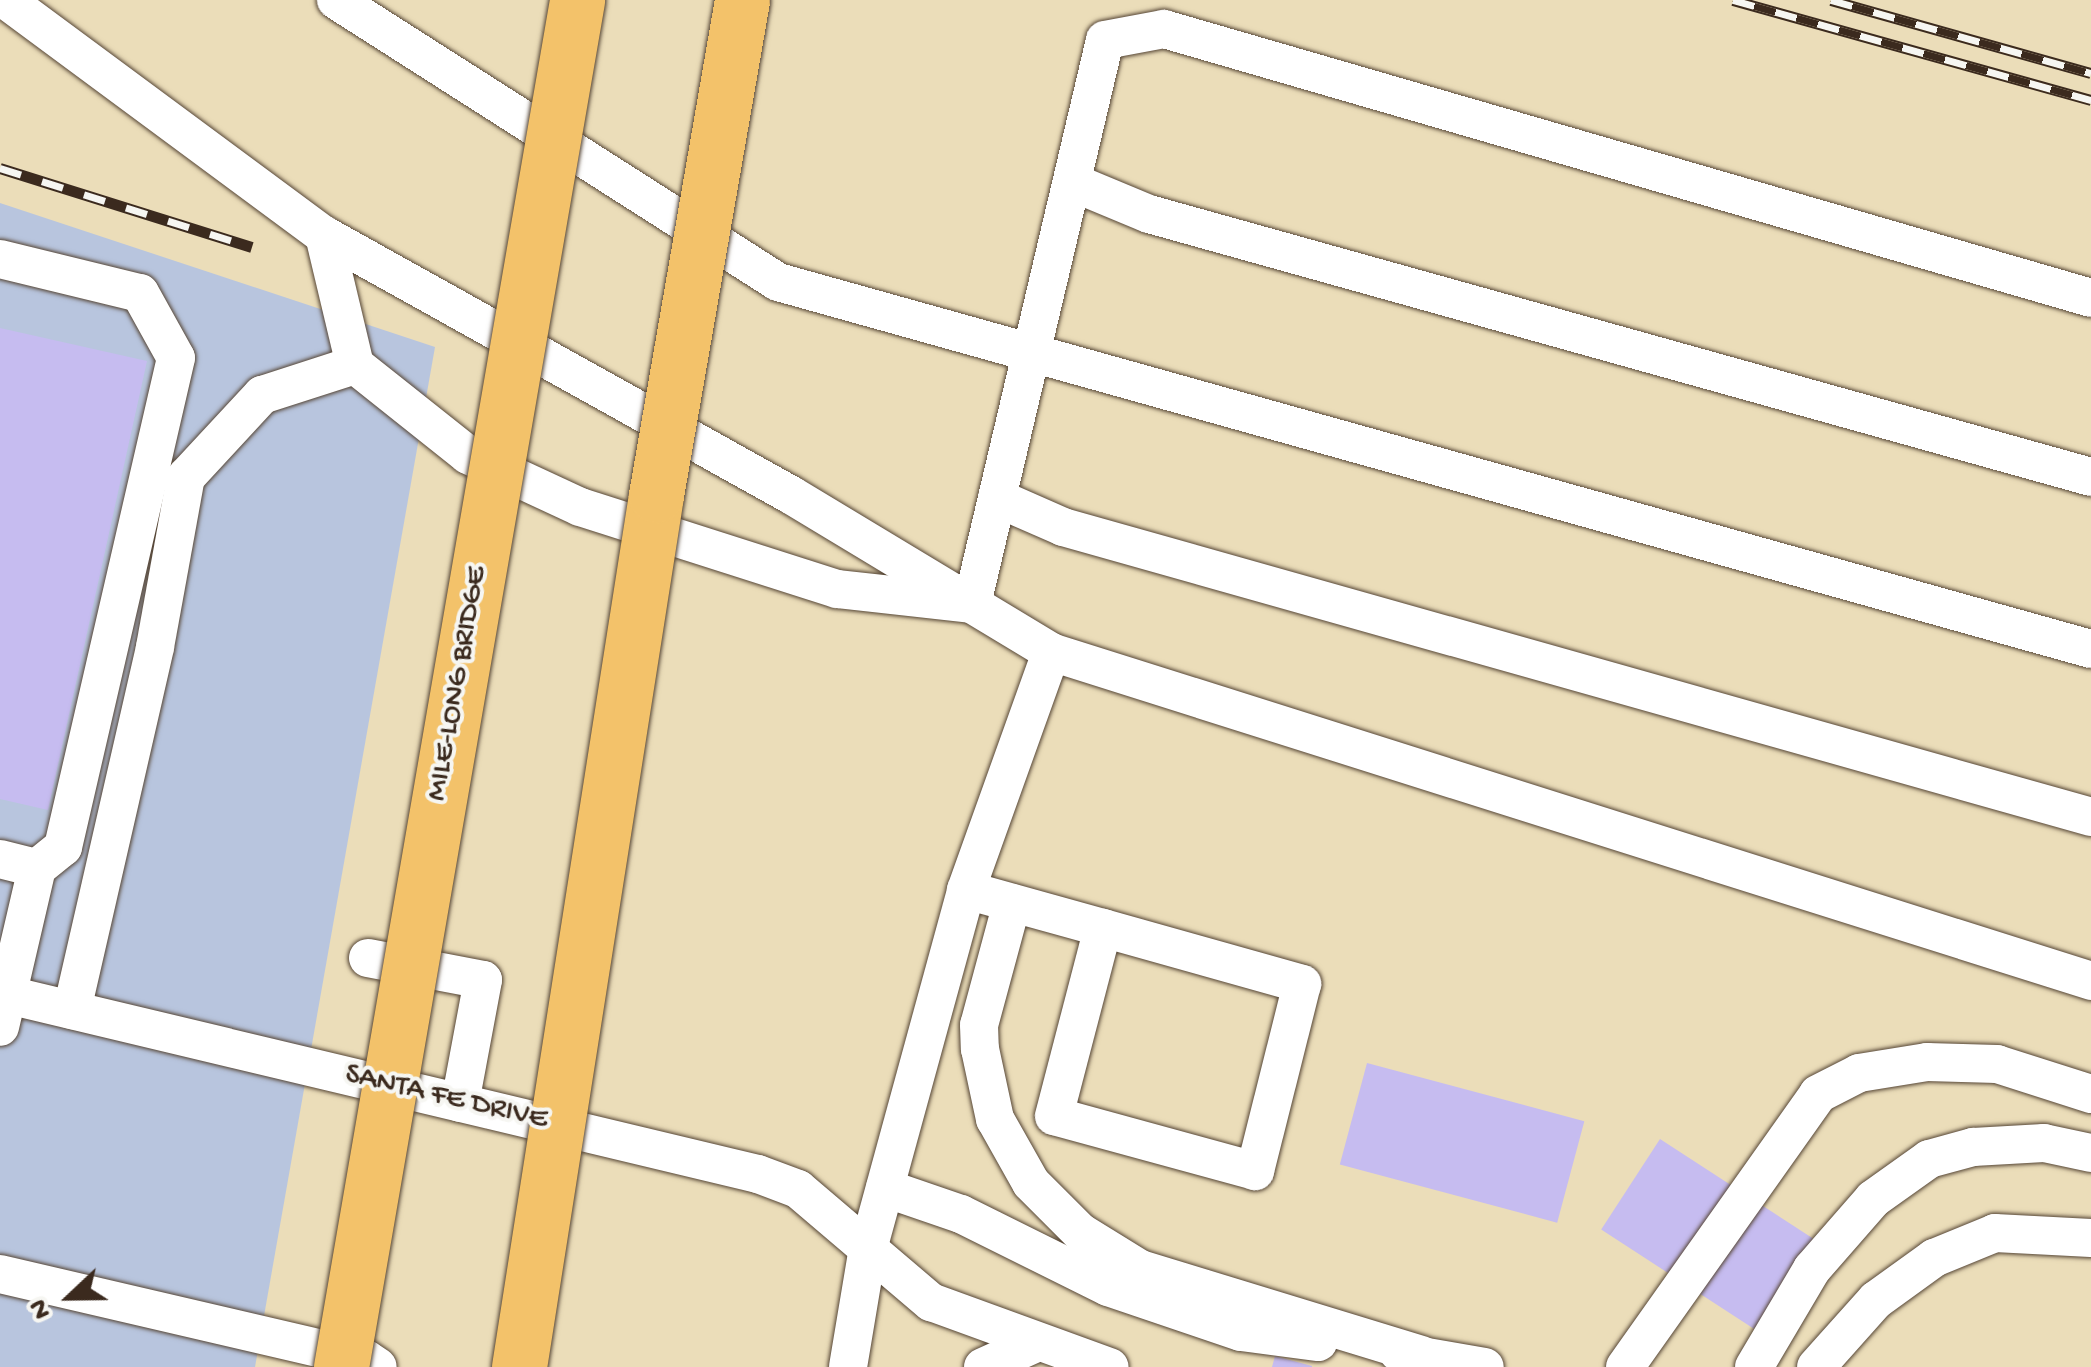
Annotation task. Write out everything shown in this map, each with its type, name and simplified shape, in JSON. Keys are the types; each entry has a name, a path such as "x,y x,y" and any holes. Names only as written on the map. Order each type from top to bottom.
{"highway":[{"name":"MILE-LONG BRIDGE","path":"341,1367 577,0"},
{"path":"520,1367 656,495 742,0"}],"street":[{"path":"6,0 324,235 791,495 1051,652 2091,980"},
{"path":"336,0 778,282 2091,649"},
{"path":"972,604 1105,40 1164,29 2091,298"},
{"path":"1072,182 1149,214 2091,476"},
{"path":"324,235 355,364 468,456 580,506 837,589 972,604"},
{"path":"0,259 140,293 176,358 64,847 37,868 2,1005"},
{"path":"72,1010 155,647 186,477 262,395 355,364"},
{"path":"997,498 1063,527 2091,817"},
{"path":"848,1367 868,1253 966,890 1051,652"},
{"path":"0,859 37,868"},
{"path":"966,890 1103,928 1302,984 1255,1172 1054,1116 1103,928"},
{"path":"1012,903 979,1025 980,1049 995,1119 1031,1183 1080,1232 1140,1269 1422,1355"},
{"path":"368,958 483,980 460,1102"},
{"name":"SANTA FE DRIVE","path":"2,1005 72,1010 758,1174 798,1189 868,1253 931,1302 1034,1344 1110,1367"},
{"path":"1625,1367 1818,1094 1859,1073 1927,1062 1997,1064 2091,1094"},
{"path":"1754,1367 1812,1269 1873,1199 1929,1159 1973,1148 2044,1143 2091,1153"},
{"path":"885,1188 961,1214 1108,1287 1242,1332 1485,1367"},
{"path":"1816,1367 1876,1300 1934,1258 1996,1234 2091,1238"},
{"path":"0,1274 366,1358 378,1367"},
{"path":"983,1367 1034,1344"}],"shaded area":[{"path":"0,203 435,347 255,1367 0,1367"}],"building":[{"path":"0,328 147,361 48,810 0,799"},
{"path":"1367,1063 1584,1121 1557,1223 1340,1164"},
{"path":"1660,1139 1841,1257 1782,1347 1601,1230"},
{"path":"1275,1356 1312,1366 1312,1367 1272,1367"}],"railway":[{"path":"1733,0 2091,100"},
{"path":"1831,0 2091,73"},
{"path":"0,168 252,247"}]}
